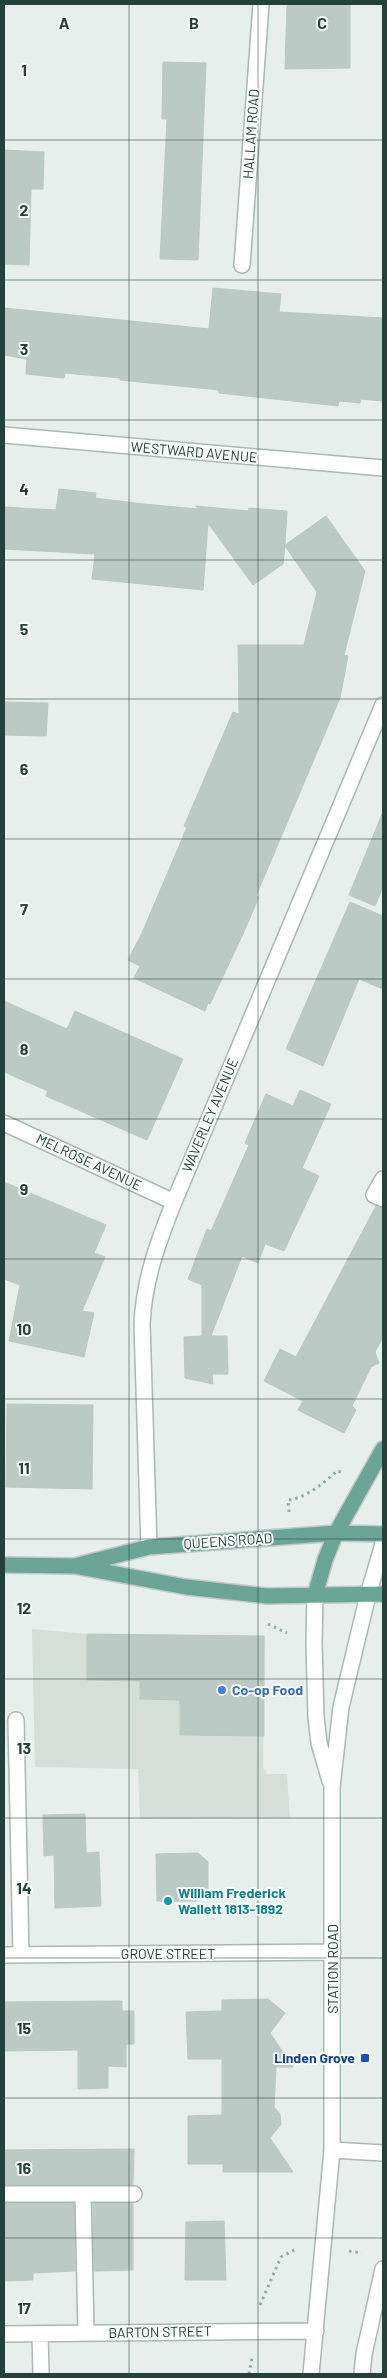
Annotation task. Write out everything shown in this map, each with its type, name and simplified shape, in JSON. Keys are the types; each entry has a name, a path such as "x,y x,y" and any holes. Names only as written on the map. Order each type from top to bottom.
{"main road":[{"name":"STATION ROAD","path":"315,1595 325,1560 336,1533 383,1450"},
{"name":"QUEENS ROAD","path":"74,1566 149,1547 336,1533 383,1534"},
{"name":"QUEENS ROAD","path":"4,1565 74,1566 186,1587 267,1596 383,1594"}],"street":[{"name":"HALLAM ROAD","path":"242,265 261,4"},
{"name":"WESTWARD AVENUE","path":"4,435 383,468"},
{"name":"WAVERLEY AVENUE","path":"149,1547 142,1324 144,1294 160,1237 174,1202 383,705"},
{"name":"MELROSE AVENUE","path":"4,1123 174,1202"},
{"path":"383,1179 374,1195 383,1199"},
{"name":"STATION ROAD","path":"311,2374 332,2150 332,1787 341,1707 368,1595 383,1544"},
{"name":"STATION ROAD","path":"315,1595 316,1718 319,1744 332,1787"},
{"path":"16,1720 21,1955"},
{"name":"GROVE STREET","path":"4,1955 333,1952"},
{"path":"332,2150 383,2153"},
{"path":"4,2194 134,2194"},
{"path":"83,2194 86,2333"},
{"path":"362,2374 383,2269"},
{"name":"BARTON STREET","path":"4,2334 316,2331"},
{"path":"40,2334 40,2374"}],"shaded area":[{"path":"32,1629 87,1634 265,1636 263,1767 267,1774 287,1774 290,1818 140,1819 138,1769 35,1767"}],"building":[{"path":"287,4 350,4 350,68 285,69"},
{"path":"163,62 206,63 198,260 160,259 167,119 162,119"},
{"path":"4,150 44,152 43,189 31,189 29,265 4,264"},
{"path":"213,288 281,294 279,312 383,318 383,401 361,399 360,403 339,401 338,406 219,393 219,390 120,380 120,378 65,373 64,378 26,374 27,359 4,355 4,308 209,329"},
{"path":"59,489 96,493 95,498 143,504 198,509 196,506 248,511 249,508 287,511 285,545 326,516 365,571 344,655 348,656 340,698 256,896 259,897 210,1004 208,1003 205,1011 134,978 140,966 128,960 142,933 187,827 184,826 233,712 239,714 238,645 304,645 317,592 285,546 283,564 253,585 208,523 203,590 92,579 95,554 4,549 4,507 56,510"},
{"path":"4,702 48,703 46,736 4,735"},
{"path":"382,814 383,887 375,906 349,895"},
{"path":"350,902 383,916 383,989 359,979 323,1066 286,1049"},
{"path":"4,1001 67,1029 75,1011 183,1059 147,1140 46,1096 48,1091 4,1072"},
{"path":"300,1090 331,1104 302,1168 319,1176 284,1251 265,1244 258,1263 242,1256 211,1336 227,1336 228,1374 212,1374 213,1384 185,1378 184,1337 202,1336 202,1285 188,1279 207,1229 211,1231 249,1145 245,1143 266,1094 293,1106"},
{"path":"4,1182 106,1225 94,1253 105,1257 82,1311 94,1313 84,1357 9,1341 20,1285 4,1279"},
{"path":"376,1206 383,1208 383,1337 375,1352 379,1363 371,1367 352,1406 356,1410 344,1433 298,1410 303,1401 264,1381 280,1349 296,1357"},
{"path":"7,1404 93,1405 92,1489 6,1487"},
{"name":"Co-op Food","path":"87,1634 264,1636 264,1736 180,1735 180,1700 140,1699 140,1681 87,1680"},
{"path":"85,1814 86,1853 99,1852 101,1906 55,1908 54,1855 44,1856 43,1815"},
{"path":"198,1853 208,1862 208,1893 196,1901 157,1901 156,1854"},
{"path":"268,1999 285,2013 270,2033 293,2067 276,2067 274,2107 280,2114 281,2124 270,2138 293,2172 223,2172 223,2164 188,2164 188,2116 222,2115 222,2059 188,2059 186,2012 222,2011 222,2000"},
{"path":"122,2001 122,2011 134,2011 134,2044 126,2044 126,2067 108,2066 108,2088 78,2089 78,2050 4,2051 4,2002"},
{"path":"134,2149 133,2185 4,2185 4,2150"},
{"path":"4,2203 74,2203 75,2271 33,2273 33,2280 4,2281"},
{"path":"93,2203 133,2203 133,2270 94,2271"},
{"path":"224,2221 226,2280 185,2280 186,2222"}],"place":[{"name":"Co-op Food","path":"222,1690"},
{"name":"William Frederick Wallett 1813-1892","path":"168,1901"},
{"name":"Linden Grove","path":"365,2058"}]}
